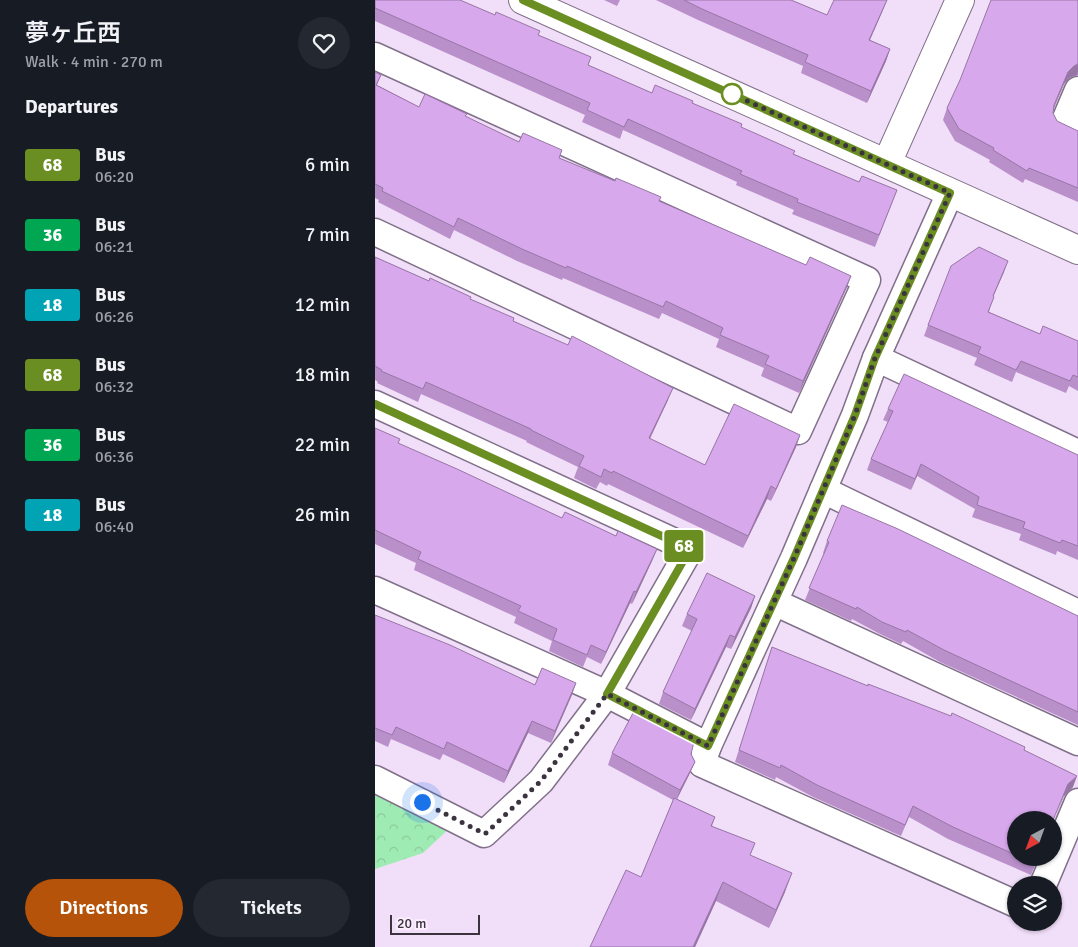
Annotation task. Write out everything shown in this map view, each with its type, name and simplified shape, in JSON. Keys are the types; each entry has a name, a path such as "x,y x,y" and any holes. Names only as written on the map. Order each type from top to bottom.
{"street":[{"path":"523,0 1078,250"},
{"path":"887,163 959,0"},
{"path":"375,56 867,280 798,431 375,232"},
{"path":"1078,90 1064,122 1078,129"},
{"path":"950,193 875,358 855,415 774,602 708,746 702,764 1007,900"},
{"path":"875,358 1078,453"},
{"path":"375,404 690,549 607,694 541,781 485,834 375,778"},
{"path":"823,490 1078,613"},
{"path":"375,590 607,694 708,746"},
{"path":"774,602 1078,742"},
{"path":"1047,876 1078,802"}],"green space":[{"path":"375,787 453,825 423,853 375,869"}],"building":[{"path":"375,0 460,0 495,15 496,12 540,31 538,35 591,57 588,65 652,93 655,85 693,101 692,103 742,124 741,127 795,151 793,154 859,182 862,176 897,190 879,235 797,202 798,199 740,174 742,171 628,119 624,127 587,110 590,103 375,8"},
{"path":"684,0 791,0 827,15 834,0 887,0 869,40 890,49 871,91 805,62 808,55"},
{"path":"991,0 1078,0 1078,64 1068,72 1054,105 1053,113 1057,121 1078,131 1078,188 1029,168 1027,171 993,150 994,148 959,129 947,108"},
{"path":"375,72 381,75 376,85 419,107 425,94 519,142 523,133 562,150 559,158 615,181 616,178 661,197 659,201 806,265 810,257 851,276 803,381 765,364 769,356 720,335 723,328 666,301 663,307 522,249 458,218 454,227 382,191 383,188 375,184"},
{"path":"979,247 1008,261 988,312 1040,334 1043,326 1078,341 1078,377 1073,375 1070,381 1021,361 1016,370 978,353 981,347 928,325 951,266"},
{"path":"375,257 429,281 430,278 471,297 470,299 514,318 513,321 568,345 572,336 673,388 649,438 705,465 734,404 800,435 776,489 771,486 748,536 613,471 612,473 604,469 601,477 579,466 584,456 531,429 426,382 423,389 381,371 375,366"},
{"path":"904,374 1078,455 1078,546 1062,540 1060,543 1023,528 1025,522 977,505 979,497 921,464 915,479 871,459 893,411 888,409"},
{"path":"375,428 400,439 398,443 562,518 565,512 616,536 618,531 657,549 636,592 634,591 606,652 591,645 587,655 553,640 557,629 518,611 521,606 418,559 421,552 375,530"},
{"path":"842,505 898,529 1078,616 1078,712 944,650 907,630 906,632 882,622 857,607 856,609 809,588 829,542 827,541"},
{"path":"707,573 755,596 735,637 730,635 695,709 663,692 697,619 687,614"},
{"path":"375,615 450,645 535,685 542,668 576,683 555,731 532,721 508,771 447,742 444,749 396,727 392,735 375,728"},
{"path":"772,647 868,686 868,684 951,716 952,713 1025,747 1024,750 1077,776 1068,784 1057,811 1007,811 1007,851 953,827 913,806 905,825 817,785 781,765 780,768 739,750"},
{"path":"634,711 694,742 691,754 695,762 680,790 612,753"},
{"path":"674,798 715,817 711,826 755,843 750,855 792,873 776,910 723,882 693,947 590,947 626,870 641,877"}],"bus line":[{"name":"68","path":"375,404 690,549 607,694 708,746 794,558 855,415 875,358 950,193 523,0"}],"route":[{"path":"422,802 485,834 541,781 607,694 708,746 794,558 855,415 875,358 950,193 732,94"}]}
